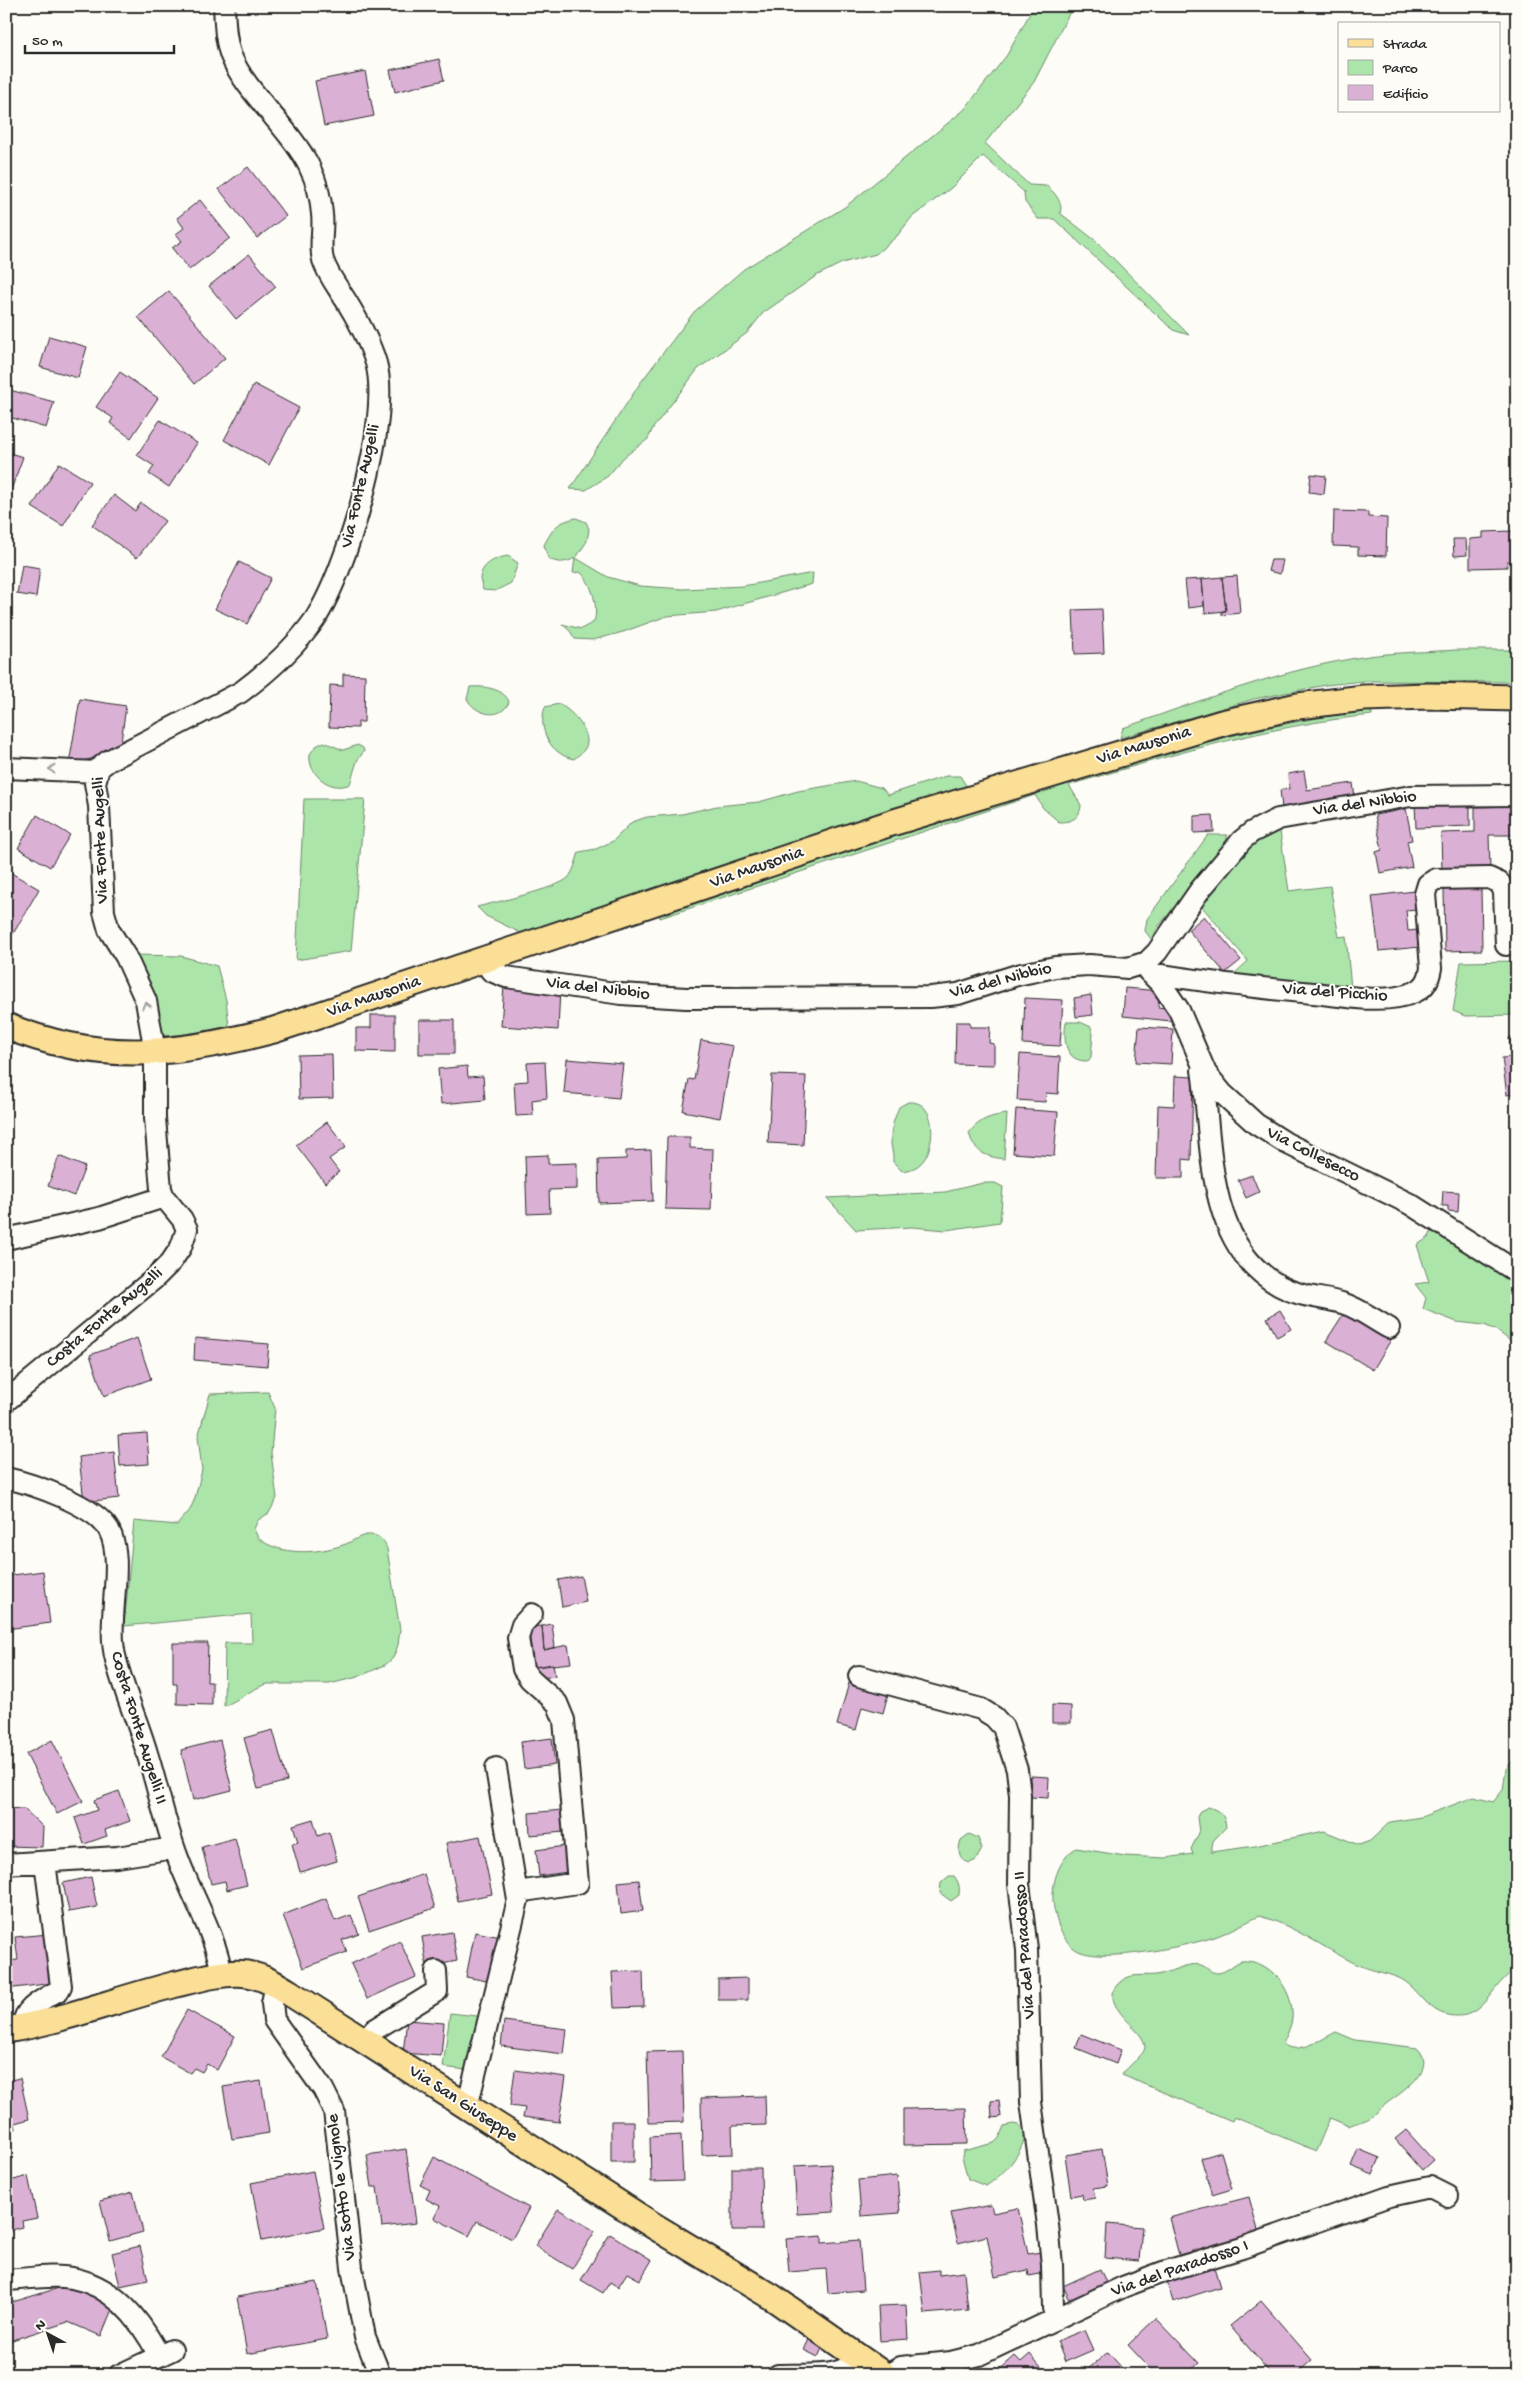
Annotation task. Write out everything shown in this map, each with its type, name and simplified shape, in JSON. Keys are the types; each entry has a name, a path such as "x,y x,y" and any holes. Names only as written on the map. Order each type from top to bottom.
{"main road":[{"name":"Via Mausonia","path":"6,1026 55,1043 83,1050 118,1053 155,1052 212,1045 274,1030 888,824 1222,723 1298,706 1364,698 1517,698"},
{"name":"Via San Giuseppe","path":"15,2029 143,1992 222,1975 250,1975 276,1984 654,2226 772,2297 884,2375"}],"street":[{"name":"Via Fonte Augelli","path":"155,1052 146,1001 126,957 109,930 104,912 99,806 95,783 97,772 108,761 241,692 256,681 299,641 324,602 347,548 359,508 376,429 379,389 376,364 363,331 324,261 321,242 322,214 312,173 300,152 235,65 227,40 224,6"},
{"path":"6,768 97,772"},
{"name":"Via del Nibbio","path":"484,960 490,971 506,977 622,994 686,998 931,997 958,994 1017,976 1055,967 1089,965 1146,969 1200,890 1242,840 1252,832 1278,819 1411,796 1517,795"},
{"name":"Via del Picchio","path":"1146,969 1223,984 1372,998 1407,994 1425,985 1430,978 1431,968 1425,894 1428,884 1436,879 1489,878 1500,883 1504,892 1506,945"},
{"name":"Via Collesecco","path":"1146,969 1162,985 1179,1010 1201,1064 1214,1084 1232,1104 1269,1134 1410,1204 1517,1272"},
{"name":"Costa Fonte Augelli","path":"6,1401 154,1279 171,1262 181,1247 186,1229 182,1219 164,1197 161,1189 155,1118 155,1052"},
{"path":"1201,1064 1213,1166 1220,1205 1230,1231 1246,1256 1267,1277 1280,1286 1308,1296 1342,1303 1389,1328"},
{"path":"6,1239 99,1218 164,1197"},
{"name":"Costa Fonte Augelli II","path":"6,1478 73,1502 88,1510 104,1522 112,1537 115,1558 112,1634 114,1651 150,1763 174,1848 217,1954 222,1975"},
{"path":"517,1892 578,1883 564,1720 557,1703 530,1679 523,1668 520,1657 518,1638 522,1626 532,1614"},
{"name":"Via del Paradosso II","path":"859,1676 981,1709 994,1717 1003,1727 1010,1744 1017,1770 1020,1795 1019,1884 1027,1950 1031,2102 1048,2225 1052,2265 1053,2308 1056,2319"},
{"path":"467,2107 518,1900 496,1768"},
{"path":"6,1864 116,1857 174,1848"},
{"path":"15,2029 24,2019 27,2012 59,1990 61,1986 45,1862"},
{"path":"367,2042 374,2030 437,1992 436,1971"},
{"name":"Via Sotto le Vignole","path":"276,1984 272,2004 274,2020 323,2089 334,2111 352,2268 365,2337 380,2375"},
{"name":"Via del Paradosso I","path":"888,2375 901,2367 951,2362 979,2355 1163,2272 1242,2248 1389,2196 1430,2187 1448,2196"},
{"path":"6,2280 48,2276 66,2277 96,2286 116,2298 140,2322 165,2353 119,2375"},
{"path":"778,2375 837,2373 852,2366 860,2357"}],"green space":[{"path":"1034,6 1073,6 1034,82 985,143 1029,185 1047,186 1050,188 1061,205 1060,213 1096,241 1189,335 1173,330 1054,219 1038,219 1025,202 1024,192 983,156 951,188 912,217 897,236 876,254 842,263 816,276 763,313 747,333 698,369 653,428 648,439 624,457 608,476 586,490 570,489 641,382 694,312 744,269 845,207 964,110 1007,55"},
{"path":"576,518 586,522 589,529 587,541 576,558 608,577 640,586 683,589 743,586 813,573 812,584 716,612 667,616 623,632 593,640 575,639 562,624 581,629 594,622 596,610 591,589 580,572 573,573 575,558 562,562 551,560 548,558 544,545 556,527"},
{"path":"508,556 518,563 511,583 495,591 483,590 480,579 483,569 494,560"},
{"path":"1456,650 1517,650 1517,682 1364,681 1326,685 1254,699 1120,738 1123,728 1244,686 1306,668 1369,656"},
{"path":"470,687 481,687 498,691 509,702 505,708 495,714 482,712 471,705 467,699"},
{"path":"559,704 578,720 587,737 585,748 574,759 566,757 553,747 545,733 543,716 545,707"},
{"path":"1371,710 1372,715 1295,726 1257,734 1181,753 1069,785 1081,805 1077,817 1071,820 1059,822 1043,808 1035,795 660,918 659,910 953,816 1131,763 1249,732 1290,723"},
{"path":"324,742 343,750 358,745 363,748 364,751 357,761 350,784 335,786 328,784 316,775 310,761 310,754 316,746"},
{"path":"946,776 960,776 967,787 521,933 486,916 477,907 539,891 561,882 568,878 572,872 579,852 596,849 613,841 632,822 647,817 682,814 717,806 759,802 798,791 856,781 882,788 888,795"},
{"path":"304,799 365,799 351,951 296,960"},
{"path":"1279,825 1289,891 1330,886 1339,937 1346,936 1351,988 1231,977 1248,961 1198,902 1241,849"},
{"path":"1208,835 1227,835 1227,843 1158,927 1152,940 1145,931 1147,919"},
{"path":"135,955 181,956 217,966 226,1000 229,1026 184,1036 159,1035"},
{"path":"1517,961 1517,1015 1465,1016 1453,1011 1461,962"},
{"path":"1066,1022 1080,1022 1091,1027 1093,1034 1091,1057 1088,1061 1074,1058 1067,1049 1065,1036"},
{"path":"908,1102 918,1103 925,1109 930,1117 932,1127 929,1148 925,1157 914,1168 902,1171 893,1162 891,1134 899,1107"},
{"path":"1007,1114 1004,1159 986,1155 974,1145 969,1133 977,1124 986,1119"},
{"path":"983,1183 995,1183 1003,1187 1000,1222 946,1230 912,1227 856,1230 827,1198 945,1192"},
{"path":"1432,1231 1517,1281 1517,1346 1496,1330 1484,1325 1457,1322 1423,1309 1426,1298 1415,1284 1429,1282 1417,1245 1428,1238"},
{"path":"268,1392 275,1408 271,1453 277,1498 269,1513 258,1520 254,1529 258,1538 277,1548 299,1552 332,1548 367,1535 374,1535 383,1541 387,1549 400,1630 398,1645 393,1658 385,1665 358,1677 329,1684 267,1684 224,1706 225,1643 252,1643 251,1614 124,1626 134,1521 177,1525 190,1510 202,1470 198,1437 210,1394"},
{"path":"1517,1756 1517,1970 1502,1981 1483,2004 1468,2014 1458,2016 1439,2012 1399,1978 1358,1965 1296,1931 1260,1916 1208,1939 1163,1949 1108,1955 1093,1955 1074,1949 1064,1938 1058,1923 1053,1901 1055,1878 1065,1858 1076,1848 1125,1856 1165,1858 1193,1854 1191,1849 1199,1833 1197,1817 1200,1811 1208,1807 1221,1814 1226,1827 1213,1841 1211,1852 1255,1846 1324,1831 1359,1845 1370,1841 1390,1822 1421,1817 1474,1797 1493,1802 1503,1790 1506,1769"},
{"path":"969,1834 978,1838 982,1849 976,1860 970,1863 963,1860 959,1851 961,1840"},
{"path":"949,1876 954,1876 959,1887 959,1895 951,1901 940,1893 941,1883"},
{"path":"1241,1961 1262,1965 1271,1971 1285,1988 1292,2009 1292,2019 1283,2044 1295,2048 1302,2047 1336,2032 1355,2040 1417,2048 1423,2056 1424,2064 1421,2072 1409,2087 1368,2119 1349,2126 1330,2118 1316,2151 1234,2117 1232,2121 1122,2075 1145,2047 1139,2033 1115,2004 1113,1996 1118,1984 1130,1977 1156,1975 1196,1964 1218,1973"},
{"path":"450,2013 486,2017 474,2071 443,2067"},
{"path":"1019,2125 1025,2135 1020,2150 1010,2164 986,2186 968,2179 962,2157 963,2151 994,2143 999,2138 1004,2126"}],"building":[{"path":"439,59 444,80 395,92 390,70"},
{"path":"365,71 374,116 324,126 315,81"},
{"path":"248,167 286,216 257,238 219,189"},
{"path":"200,200 230,238 189,270 172,248 182,241 176,234 184,228 177,218"},
{"path":"249,254 276,287 236,319 209,286"},
{"path":"169,291 225,358 194,384 138,317"},
{"path":"49,336 87,347 78,378 40,367"},
{"path":"120,372 158,398 131,438 110,423 113,418 96,407"},
{"path":"254,384 299,408 269,465 224,440"},
{"path":"6,389 54,402 46,428 6,416"},
{"path":"160,420 197,443 169,487 149,474 154,466 137,455"},
{"path":"6,452 23,457 7,501 6,501"},
{"path":"59,463 90,482 63,526 32,507"},
{"path":"1311,474 1326,476 1324,494 1309,492"},
{"path":"114,495 135,511 141,503 165,521 137,558 92,525"},
{"path":"1334,511 1368,512 1368,517 1387,518 1386,556 1358,555 1358,547 1333,546"},
{"path":"1513,531 1513,562 1507,561 1507,567 1470,568 1470,539 1483,538 1483,532"},
{"path":"1453,539 1466,539 1467,555 1454,556"},
{"path":"1271,560 1283,560 1280,574 1268,571"},
{"path":"239,562 271,578 247,624 215,609"},
{"path":"22,565 40,568 36,597 17,594"},
{"path":"1237,576 1240,613 1222,615 1222,611 1226,611 1222,577"},
{"path":"1222,577 1226,611 1205,613 1202,579"},
{"path":"1202,579 1204,606 1188,608 1185,580"},
{"path":"1102,609 1104,653 1075,654 1073,610"},
{"path":"343,674 365,675 364,722 358,722 358,728 329,727 330,685 343,686"},
{"path":"80,699 126,706 120,749 104,756 69,764"},
{"path":"1304,771 1307,790 1353,783 1355,798 1282,808 1280,790 1289,789 1288,774"},
{"path":"1470,801 1470,826 1416,828 1415,803"},
{"path":"1517,806 1517,835 1489,835 1490,870 1442,871 1441,833 1475,832 1475,807"},
{"path":"1406,809 1412,840 1407,841 1412,867 1380,873 1376,852 1382,850 1375,815"},
{"path":"37,815 70,835 50,867 18,848"},
{"path":"1213,815 1214,832 1194,833 1194,816"},
{"path":"6,870 39,889 13,934 6,930"},
{"path":"1444,888 1481,888 1482,950 1445,951"},
{"path":"1415,891 1417,909 1406,910 1408,931 1418,930 1420,947 1379,951 1372,896"},
{"path":"1204,916 1241,960 1225,973 1188,930"},
{"path":"504,985 560,989 558,1030 501,1026"},
{"path":"1125,988 1160,991 1158,1007 1172,1009 1171,1021 1123,1016"},
{"path":"1091,995 1093,1015 1076,1017 1074,998"},
{"path":"1025,998 1063,1000 1060,1046 1023,1044"},
{"path":"371,1015 395,1015 395,1052 356,1051 356,1028 371,1028"},
{"path":"419,1020 454,1020 454,1054 419,1054"},
{"path":"956,1022 970,1022 970,1027 990,1027 989,1043 994,1044 994,1065 955,1064"},
{"path":"1139,1027 1173,1029 1171,1064 1136,1062"},
{"path":"1517,1036 1517,1093 1507,1095 1502,1058 1512,1057 1509,1038"},
{"path":"701,1040 733,1046 720,1118 683,1111 689,1079 694,1080"},
{"path":"332,1054 333,1098 299,1099 298,1055"},
{"path":"1020,1054 1060,1057 1058,1094 1046,1093 1045,1102 1017,1100"},
{"path":"567,1059 623,1064 619,1098 564,1093"},
{"path":"545,1062 547,1098 532,1100 533,1115 516,1116 514,1082 528,1081 527,1063"},
{"path":"467,1066 468,1077 483,1076 485,1100 441,1104 438,1069"},
{"path":"772,1075 806,1076 803,1145 768,1143"},
{"path":"1175,1076 1193,1077 1191,1160 1183,1159 1183,1178 1156,1178 1158,1105 1174,1106"},
{"path":"1016,1109 1058,1112 1054,1156 1013,1153"},
{"path":"327,1122 346,1147 329,1159 339,1172 325,1183 296,1145"},
{"path":"667,1137 690,1137 690,1148 713,1149 711,1210 665,1209"},
{"path":"651,1150 653,1201 599,1203 598,1160 626,1159 626,1151"},
{"path":"548,1155 548,1164 577,1163 577,1189 549,1190 550,1213 527,1214 525,1156"},
{"path":"59,1156 85,1167 74,1196 48,1186"},
{"path":"1252,1175 1259,1192 1246,1198 1238,1180"},
{"path":"1443,1191 1459,1192 1458,1212 1448,1211 1448,1206 1442,1206"},
{"path":"1280,1310 1291,1329 1277,1337 1267,1318"},
{"path":"1346,1310 1392,1338 1373,1370 1326,1341"},
{"path":"137,1338 151,1379 104,1396 90,1355"},
{"path":"195,1338 269,1344 267,1366 194,1360"},
{"path":"147,1433 149,1464 120,1466 118,1435"},
{"path":"114,1452 119,1498 84,1502 79,1457"},
{"path":"43,1571 50,1623 7,1629 6,1576"},
{"path":"581,1576 586,1602 562,1607 558,1580"},
{"path":"552,1624 555,1647 544,1650 542,1626"},
{"path":"542,1626 544,1650 568,1645 571,1663 534,1667 528,1627"},
{"path":"173,1643 208,1643 207,1682 212,1682 212,1705 177,1704 177,1684 173,1684"},
{"path":"553,1664 555,1676 535,1679 534,1667"},
{"path":"849,1683 888,1694 883,1713 862,1707 856,1730 837,1725"},
{"path":"1052,1705 1071,1706 1071,1723 1052,1723"},
{"path":"273,1730 287,1781 258,1789 244,1738"},
{"path":"552,1738 555,1765 524,1769 521,1742"},
{"path":"52,1740 83,1801 57,1814 26,1754"},
{"path":"220,1740 232,1790 193,1800 181,1750"},
{"path":"1031,1776 1049,1777 1048,1798 1030,1797"},
{"path":"119,1791 130,1821 105,1830 107,1836 84,1844 75,1818 97,1810 94,1800"},
{"path":"6,1808 24,1809 43,1827 42,1847 6,1846"},
{"path":"563,1810 564,1832 530,1835 529,1813"},
{"path":"313,1819 318,1836 329,1832 337,1861 300,1872 292,1844 298,1842 293,1825"},
{"path":"480,1836 492,1894 458,1901 446,1843"},
{"path":"235,1838 247,1885 227,1890 225,1881 211,1884 202,1847"},
{"path":"565,1846 568,1872 539,1876 536,1850"},
{"path":"424,1874 435,1908 369,1930 358,1897"},
{"path":"91,1877 97,1907 69,1912 63,1883"},
{"path":"639,1880 643,1911 621,1914 618,1882"},
{"path":"326,1898 335,1921 351,1915 359,1934 342,1940 347,1952 303,1968 283,1915"},
{"path":"452,1932 457,1961 427,1967 422,1937"},
{"path":"475,1932 501,1937 492,1982 466,1977"},
{"path":"49,1934 54,1983 6,1989 6,1961 18,1960 15,1937"},
{"path":"400,1941 416,1977 367,1999 351,1964"},
{"path":"643,1971 644,2007 614,2008 612,1972"},
{"path":"748,1978 748,2000 718,2000 718,1979"},
{"path":"187,2010 235,2036 217,2070 207,2064 202,2072 194,2068 190,2073 161,2057"},
{"path":"407,2020 444,2023 441,2056 403,2053"},
{"path":"504,2021 567,2029 564,2054 501,2046"},
{"path":"1081,2034 1121,2050 1116,2064 1076,2048"},
{"path":"682,2051 684,2122 649,2123 647,2052"},
{"path":"515,2070 566,2077 559,2122 523,2117 525,2108 510,2106"},
{"path":"20,2078 29,2119 15,2123 16,2129 6,2131 6,2081"},
{"path":"261,2081 269,2133 232,2139 223,2087"},
{"path":"765,2096 766,2125 732,2126 733,2154 702,2155 701,2098"},
{"path":"999,2100 1001,2117 992,2118 991,2101"},
{"path":"966,2108 967,2144 903,2145 903,2109"},
{"path":"611,2121 634,2121 634,2162 611,2162"},
{"path":"1406,2130 1433,2160 1422,2170 1395,2139"},
{"path":"681,2135 683,2181 651,2182 650,2137"},
{"path":"406,2149 416,2223 382,2227 377,2187 372,2187 367,2155"},
{"path":"1102,2149 1108,2186 1093,2188 1095,2198 1083,2200 1082,2194 1071,2196 1065,2155"},
{"path":"1358,2149 1380,2158 1373,2175 1351,2166"},
{"path":"1221,2152 1232,2189 1212,2195 1201,2158"},
{"path":"434,2157 529,2208 512,2239 477,2221 469,2236 434,2218 440,2206 426,2199 430,2190 420,2185"},
{"path":"831,2164 834,2212 797,2214 794,2166"},
{"path":"732,2168 761,2168 762,2230 732,2230"},
{"path":"313,2171 324,2228 262,2241 251,2183"},
{"path":"28,2176 37,2218 22,2221 23,2227 8,2231 6,2192 12,2191 10,2181"},
{"path":"897,2176 900,2213 861,2216 858,2180"},
{"path":"133,2192 143,2232 110,2241 100,2201"},
{"path":"1249,2197 1259,2234 1179,2255 1169,2218"},
{"path":"991,2205 993,2213 1018,2208 1028,2254 1041,2252 1046,2273 1029,2276 1028,2270 995,2277 987,2236 958,2243 951,2213"},
{"path":"558,2209 595,2231 572,2269 535,2246"},
{"path":"1107,2224 1142,2227 1139,2261 1105,2258"},
{"path":"610,2234 652,2260 640,2280 627,2273 618,2287 610,2282 603,2293 581,2280"},
{"path":"822,2236 822,2243 859,2240 863,2290 828,2293 826,2269 789,2272 786,2239"},
{"path":"140,2246 148,2280 120,2286 112,2253"},
{"path":"1214,2267 1220,2287 1173,2302 1167,2281"},
{"path":"1100,2269 1108,2287 1072,2304 1063,2286"},
{"path":"939,2270 939,2275 964,2272 968,2310 925,2314 920,2272"},
{"path":"317,2282 327,2339 247,2354 237,2297"},
{"path":"72,2284 115,2302 101,2336 68,2322 6,2342 6,2304"},
{"path":"1261,2301 1312,2360 1295,2375 1272,2375 1230,2326"},
{"path":"906,2305 908,2339 880,2341 878,2306"},
{"path":"1156,2318 1199,2363 1186,2375 1156,2375 1128,2345"},
{"path":"1084,2330 1093,2350 1065,2362 1057,2341"},
{"path":"811,2335 825,2342 818,2357 804,2350"},
{"path":"1108,2352 1128,2375 1092,2375 1087,2370"},
{"path":"1030,2354 1048,2375 999,2375 997,2372 1015,2356 1021,2362"}]}
